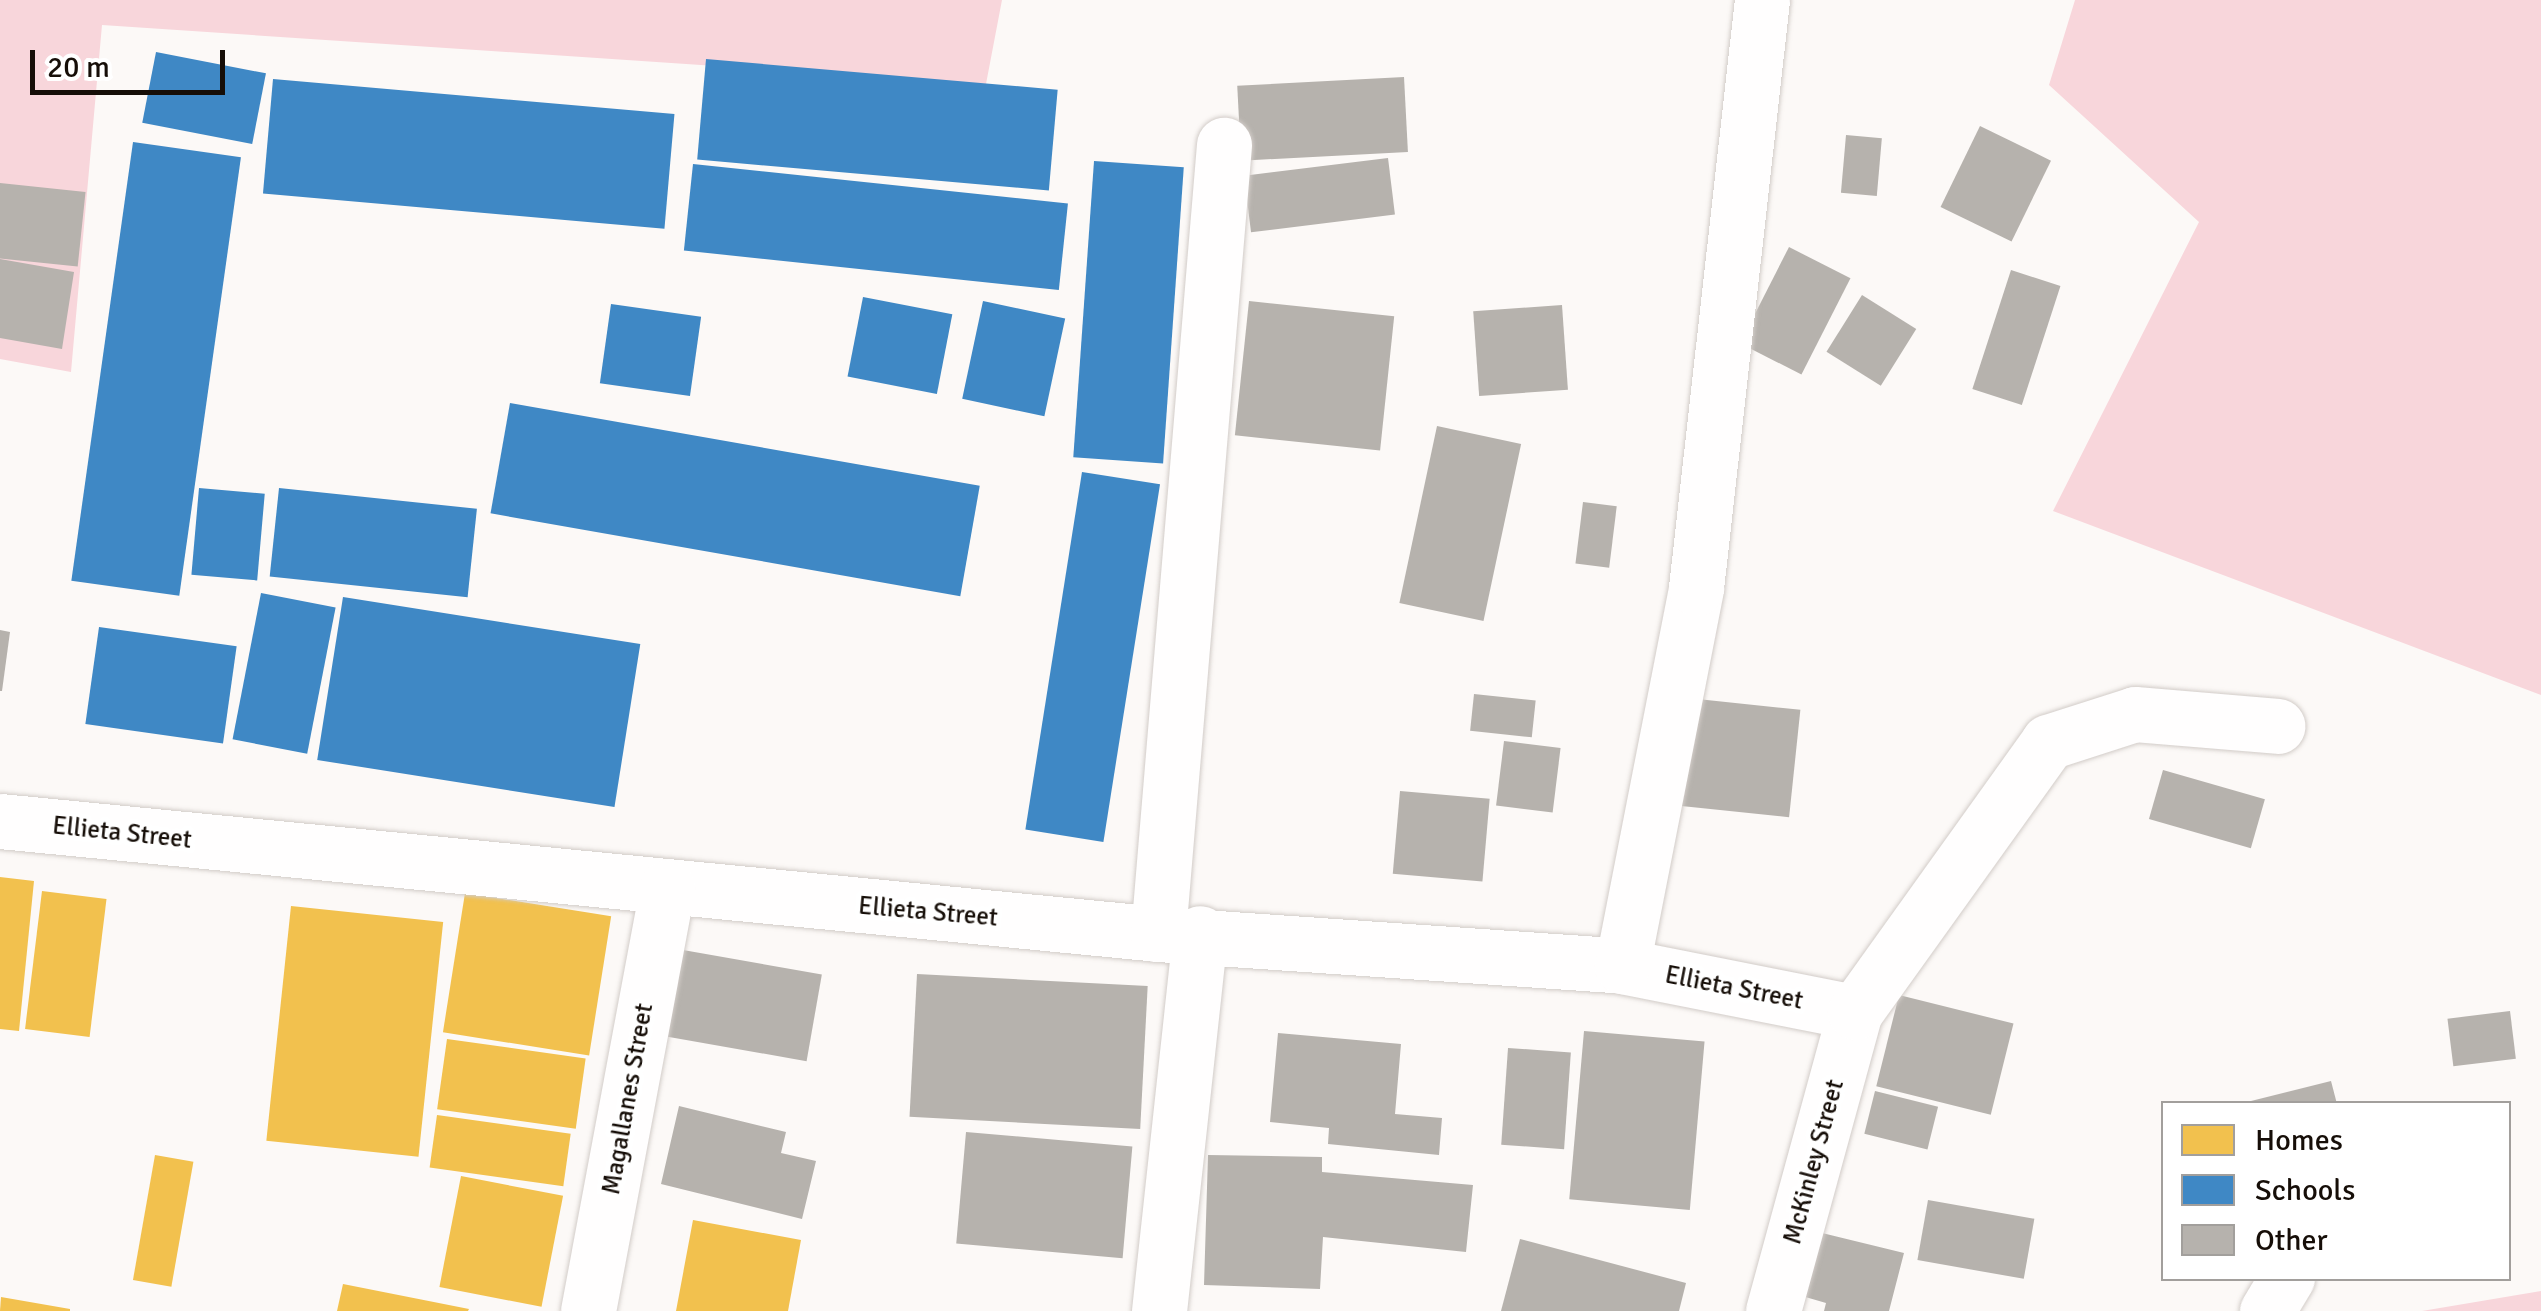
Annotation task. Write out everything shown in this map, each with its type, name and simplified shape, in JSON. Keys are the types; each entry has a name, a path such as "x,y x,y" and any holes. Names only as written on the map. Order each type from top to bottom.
{"street":[{"path":"1622,966 1696,588 1762,0"},
{"path":"1160,1311 1224,145"},
{"path":"1854,1012 2048,742 2136,714 2277,726"},
{"name":"Ellieta Street","path":"0,821 1179,933 1622,966 1854,1012"},
{"name":"Magallanes Street","path":"588,1311 667,887"},
{"name":"McKinley Street","path":"1773,1311 1854,1012"},
{"path":"2267,1311 2285,1281"}],"shaded area":[{"path":"0,0 1002,0 986,84 102,25 71,372 0,359"},
{"path":"2075,0 2541,0 2541,695 2053,511 2199,222 2049,85"},
{"path":"2541,1291 2541,1311 2422,1311"}],"building: Homes":[{"path":"0,877 34,881 19,1031 0,1029"},
{"path":"42,891 107,899 90,1037 25,1029"},
{"path":"465,893 611,916 589,1055 443,1032"},
{"path":"291,906 443,922 418,1157 266,1141"},
{"path":"447,1039 586,1058 576,1129 437,1109"},
{"path":"437,1115 571,1134 563,1186 430,1167"},
{"path":"155,1155 193,1162 171,1287 133,1280"},
{"path":"461,1176 563,1196 542,1307 439,1287"},
{"path":"693,1220 801,1240 788,1311 676,1311"},
{"path":"343,1284 469,1309 337,1311"},
{"path":"1,1297 70,1309 70,1311 0,1311"}],"building: Schools":[{"path":"156,52 266,73 252,144 142,123"},
{"path":"706,59 1058,90 1049,190 697,160"},
{"path":"273,79 674,114 664,229 263,194"},
{"path":"133,142 241,157 179,596 71,581"},
{"path":"1094,161 1184,167 1163,464 1073,457"},
{"path":"693,164 1068,203 1059,290 684,251"},
{"path":"863,297 952,314 937,394 848,377"},
{"path":"983,301 1065,318 1044,416 962,399"},
{"path":"611,304 701,317 690,396 600,383"},
{"path":"510,403 980,486 960,596 491,513"},
{"path":"1082,472 1160,484 1103,842 1025,830"},
{"path":"199,488 265,494 257,580 191,575"},
{"path":"279,488 477,509 468,597 270,577"},
{"path":"261,593 336,608 307,754 233,739"},
{"path":"343,597 640,644 614,807 317,760"},
{"path":"99,627 237,646 223,743 85,724"}],"building: Other":[{"path":"1404,77 1408,152 1241,161 1237,86"},
{"path":"1980,126 2051,161 2012,242 1941,207"},
{"path":"1846,135 1882,138 1877,196 1841,193"},
{"path":"1388,158 1395,215 1251,232 1244,176"},
{"path":"0,183 86,192 78,267 0,258"},
{"path":"1789,247 1850,278 1801,375 1740,343"},
{"path":"0,259 74,272 62,349 0,338"},
{"path":"2011,270 2060,286 2022,405 1972,389"},
{"path":"1862,295 1916,329 1881,386 1826,352"},
{"path":"1249,301 1394,316 1380,451 1235,435"},
{"path":"1562,305 1568,390 1479,396 1473,311"},
{"path":"1437,426 1521,444 1483,621 1399,603"},
{"path":"1583,502 1617,506 1609,568 1575,564"},
{"path":"0,630 10,632 2,691 0,691"},
{"path":"1474,694 1536,700 1532,737 1470,731"},
{"path":"1688,698 1800,710 1789,817 1677,805"},
{"path":"1504,741 1561,748 1553,812 1496,806"},
{"path":"2163,770 2265,799 2251,848 2149,819"},
{"path":"1400,791 1490,799 1482,882 1393,874"},
{"path":"683,950 822,974 807,1061 668,1037"},
{"path":"917,974 1148,986 1140,1129 910,1117"},
{"path":"1899,995 2013,1024 1991,1115 1876,1086"},
{"path":"2510,1011 2516,1059 2453,1066 2447,1019"},
{"path":"1584,1031 1705,1042 1690,1210 1569,1199"},
{"path":"1278,1033 1401,1044 1395,1114 1442,1118 1439,1155 1328,1144 1329,1128 1270,1122"},
{"path":"1508,1048 1571,1052 1564,1149 1501,1145"},
{"path":"2331,1081 2336,1101 2251,1101"},
{"path":"1875,1091 1938,1107 1927,1149 1864,1134"},
{"path":"679,1106 786,1132 781,1153 816,1161 802,1219 661,1184"},
{"path":"966,1132 1132,1147 1123,1258 956,1244"},
{"path":"1208,1155 1322,1157 1322,1172 1473,1185 1466,1252 1323,1237 1320,1289 1204,1285"},
{"path":"1928,1200 2034,1219 2024,1279 1917,1260"},
{"path":"1818,1232 1904,1253 1889,1311 1824,1311 1826,1303 1802,1296"},
{"path":"1520,1239 1686,1283 1679,1311 1501,1311"}]}
